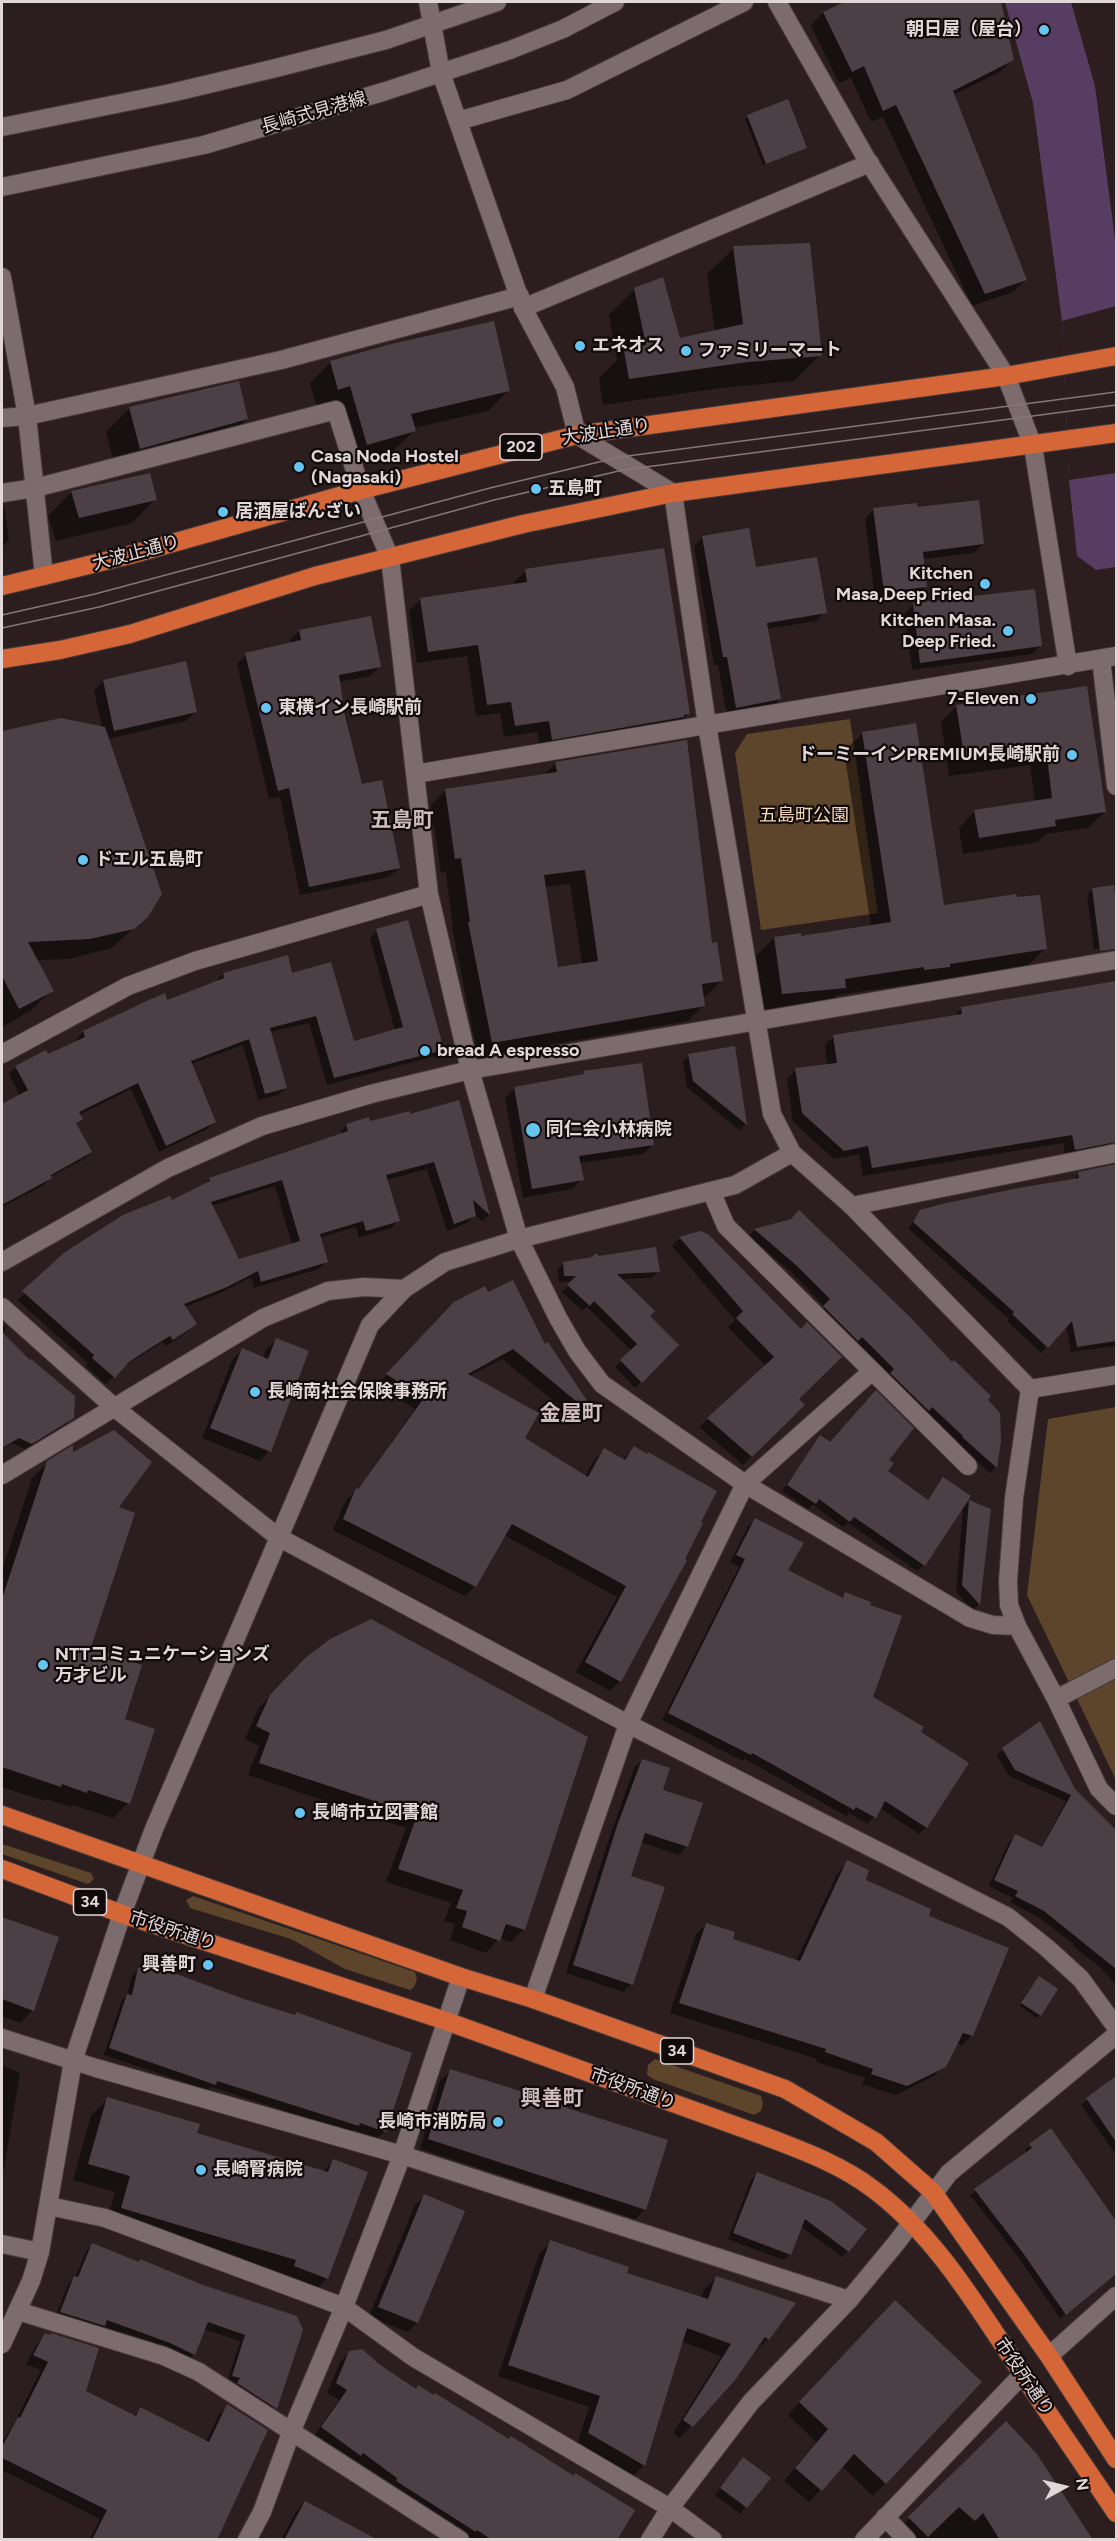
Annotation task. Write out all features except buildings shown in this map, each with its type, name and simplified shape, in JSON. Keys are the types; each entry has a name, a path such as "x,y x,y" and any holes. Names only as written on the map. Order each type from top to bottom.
{"highway":[{"name":"大波止通り","path":"2,586 130,555 512,449 578,435 1006,376 1116,356"},
{"path":"2,659 60,650 130,634 315,576 524,524 673,493 1116,433"},
{"name":"市役所通り","path":"2,1815 785,2089 876,2142 933,2192 1049,2356 1116,2459"},
{"name":"市役所通り","path":"2,1869 122,1914 446,2021 810,2153 873,2189 911,2221 955,2274 1116,2513"}],"street":[{"path":"428,2 441,73 521,302 565,387 578,435 673,493 707,725 772,1114 792,1153 814,1170 852,1206 1030,1389"},
{"path":"2,127 171,93 276,68 386,40 497,2"},
{"name":"長崎式見港線","path":"2,187 204,145 441,73 563,29 615,2"},
{"path":"458,121 567,90 744,2"},
{"path":"777,2 870,163 1006,376 1033,446 1068,666"},
{"path":"2,418 27,416 280,360 521,302 870,163"},
{"path":"2,277 27,416 44,576"},
{"path":"2,493 35,488 336,410 361,490 390,558 429,894 470,1070 519,1239 577,1351 602,1384 745,1484 970,1618 993,1625 1017,1626"},
{"path":"415,774 1109,658 1116,786"},
{"path":"2,1054 129,986 195,961 429,894"},
{"path":"2,1262 168,1168 262,1126 371,1094 470,1070 1116,960"},
{"path":"2,2344 31,2281 40,2252 73,2061 122,1914 278,1537 370,1324 404,1289 445,1262 519,1239 735,1185 792,1153"},
{"path":"852,1206 1116,1153"},
{"path":"711,1191 726,1226 968,1466"},
{"path":"2,1475 263,1318 328,1291 363,1287 404,1289"},
{"path":"2,1306 115,1408 278,1537 628,1724 1008,1917 1081,1979 1116,2027"},
{"path":"533,1999 628,1724 745,1484 872,1372"},
{"path":"1030,1389 1116,1376"},
{"path":"1030,1389 1014,1498 1008,1581 1009,1605 1017,1626 1056,1699 1099,1789 1116,1806"},
{"path":"1056,1699 1116,1668"},
{"path":"247,2540 262,2512 292,2430 344,2307 402,2155 461,1977"},
{"path":"650,2540 670,2508 751,2402 849,2300 897,2242 933,2192 957,2165 1116,2035"},
{"path":"2,2038 73,2061 402,2155 849,2300"},
{"path":"49,2205 105,2218 344,2307 413,2357 670,2508 713,2540"},
{"path":"2,2244 40,2252"},
{"path":"1049,2356 1116,2296"},
{"path":"18,2311 164,2356 199,2372 460,2540"},
{"path":"864,2540 1022,2375"},
{"path":"885,2517 907,2540"}],"green space":[{"name":"五島町公園","path":"850,719 878,913 761,930 735,753 747,734"},
{"path":"1116,1407 1116,1780 1027,1595 1048,1419"},
{"path":"2,1844 91,1873 94,1879 88,1884 2,1854"},
{"path":"193,1896 415,1972 417,1979 414,1987 410,1990 345,1969 291,1939 190,1908 186,1900"},
{"path":"655,2059 761,2096 763,2104 761,2111 754,2115 653,2079 647,2075 648,2065"}],"shaded area":[{"path":"1005,2 1071,2 1095,86 1116,247 1116,567 1096,570 1077,556 1069,480 1062,321 1033,103"}],"pier":[{"path":"1116,306 1116,473 1069,480 1062,321"}],"tram line":[{"path":"2,615 95,594 490,488 620,457 1116,392"},
{"path":"2,628 99,607 494,500 623,470 1116,405"}],"place":[{"name":"朝日屋（屋台）","path":"1044,30"},
{"name":"エネオス","path":"580,346"},
{"name":"ファミリーマート","path":"686,351"},
{"name":"Casa Noda Hostel (Nagasaki)","path":"299,467"},
{"name":"五島町","path":"536,489"},
{"name":"居酒屋ばんざい","path":"223,512"},
{"name":"Kitchen Masa,Deep Fried","path":"985,584"},
{"name":"Kitchen Masa. Deep Fried.","path":"1008,631"},
{"name":"7-Eleven","path":"1031,699"},
{"name":"東横イン長崎駅前","path":"266,708"},
{"name":"ドーミーインPREMIUM長崎駅前","path":"1072,755"},
{"name":"ドエル五島町","path":"83,860"},
{"name":"bread A espresso","path":"425,1051"},
{"name":"同仁会小林病院","path":"533,1130"},
{"name":"長崎南社会保険事務所","path":"255,1392"},
{"name":"NTTコミュニケーションズ 万才ビル","path":"43,1665"},
{"name":"長崎市立図書館","path":"300,1813"},
{"name":"興善町","path":"208,1965"},
{"name":"長崎市消防局","path":"498,2122"},
{"name":"長崎腎病院","path":"201,2170"}],"district":[{"name":"五島町","path":"402,821"},
{"name":"金屋町","path":"571,1414"},
{"name":"興善町","path":"552,2099"}]}
